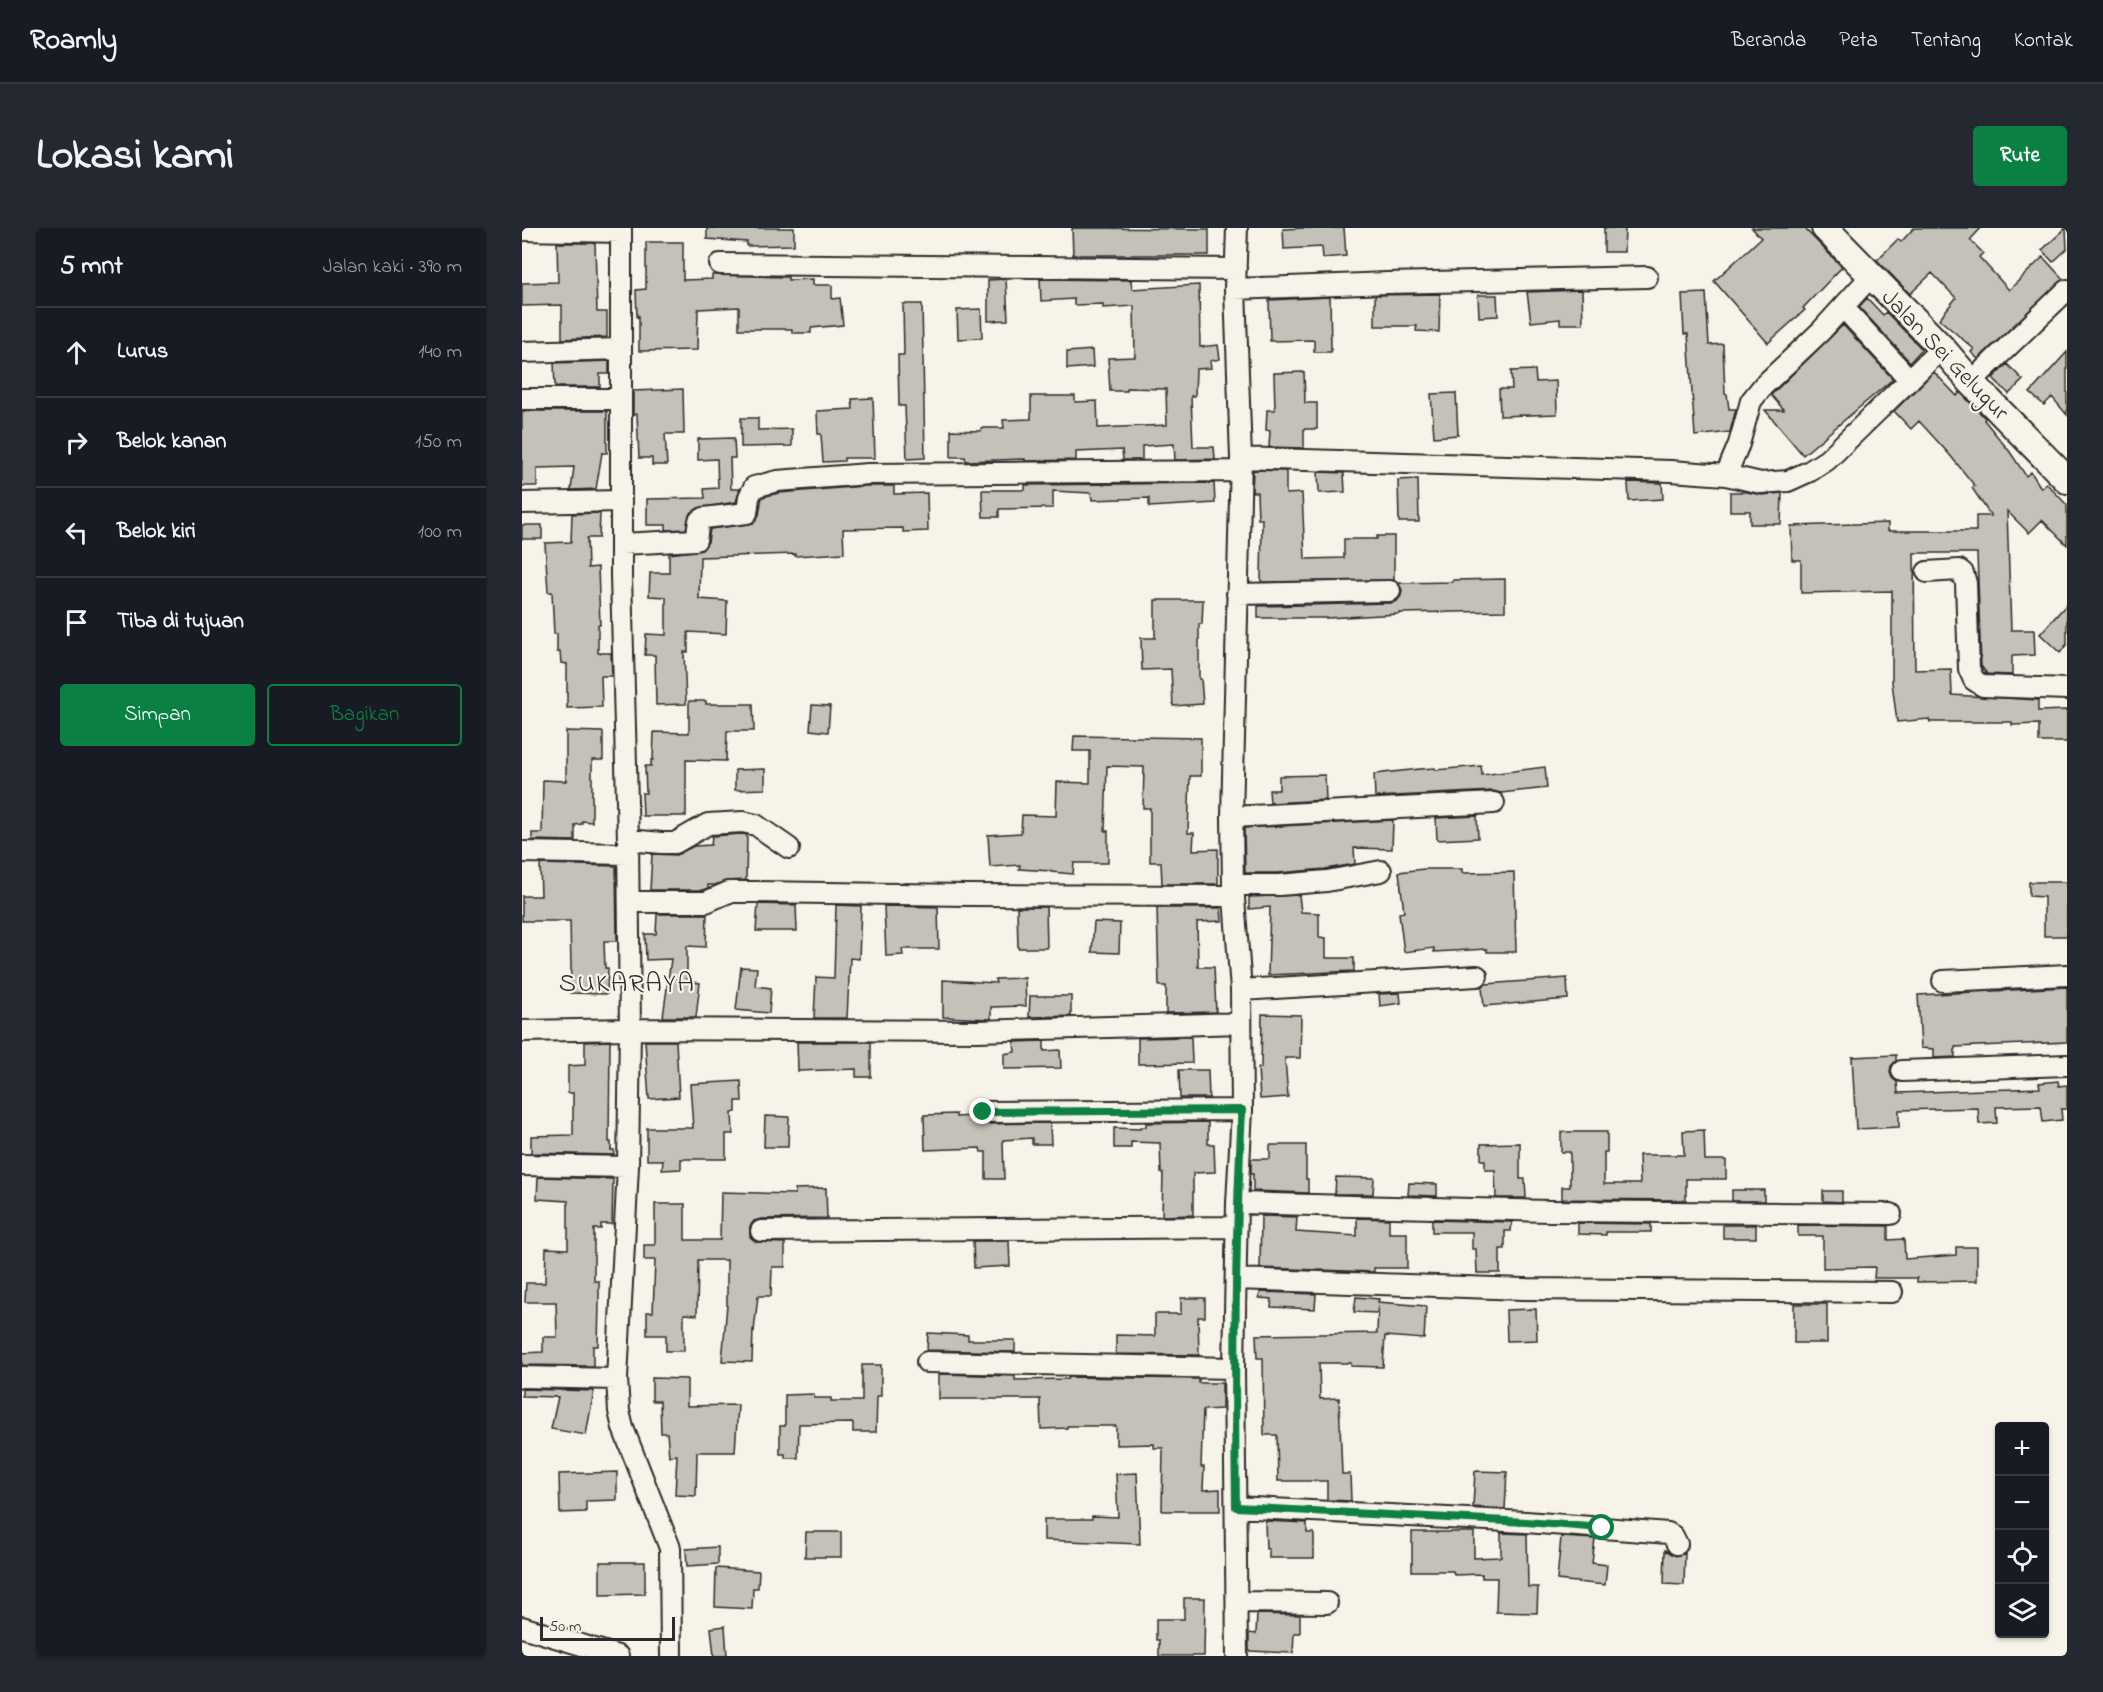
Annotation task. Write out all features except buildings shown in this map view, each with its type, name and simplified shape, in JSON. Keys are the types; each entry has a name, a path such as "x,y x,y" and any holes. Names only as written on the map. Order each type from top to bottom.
{"main road":[{"name":"Jalan Sei Gelugur","path":"1825,228 2067,480"}],"street":[{"path":"1237,228 1240,465 1232,817 1241,990 1242,1110 1236,1227 1233,1368 1237,1656"},
{"path":"522,230 621,230 619,349 622,659 628,847 630,1029 628,1167 617,1379 619,1411 623,1428 670,1548 671,1656"},
{"path":"720,264 1387,283 1647,277"},
{"path":"1726,475 1739,444 1751,401 1763,386 1821,331 1871,276"},
{"path":"1971,382 2067,290"},
{"path":"1843,308 1910,380"},
{"path":"622,544 696,540 699,521 704,518 747,513 749,497 754,487 777,480 868,474 1240,465 1671,471 1726,475 1761,483 1788,481 1827,460 1942,348"},
{"path":"522,352 619,349"},
{"path":"522,399 621,399"},
{"path":"522,503 621,501"},
{"path":"1927,573 1959,570 1963,573 1966,583 1969,669 1974,680 1983,686 2067,689"},
{"path":"1237,594 1390,591"},
{"path":"1232,817 1494,803"},
{"path":"522,852 675,843 708,824 743,822 756,825 789,848"},
{"path":"629,902 706,902 729,892 980,895 1234,890 1327,881 1381,871"},
{"path":"1943,981 2067,975"},
{"path":"1241,990 1477,976"},
{"path":"522,1031 630,1029 978,1031 1241,1023"},
{"path":"1902,1071 2067,1065"},
{"path":"983,1112 1242,1110"},
{"path":"522,1165 628,1167"},
{"path":"1237,1203 1550,1212 1891,1215"},
{"path":"761,1231 1236,1227"},
{"path":"1236,1279 1523,1289 1892,1292"},
{"path":"927,1362 1233,1368"},
{"path":"522,1377 617,1379"},
{"path":"1236,1507 1668,1533 1673,1536 1677,1544"},
{"path":"1238,1602 1327,1602"},
{"path":"522,1627 618,1656"}],"district":[{"name":"SUKARAYA","path":"627,982"}],"route":[{"path":"983,1112 1242,1110 1233,1368 1236,1507 1602,1528"}]}
